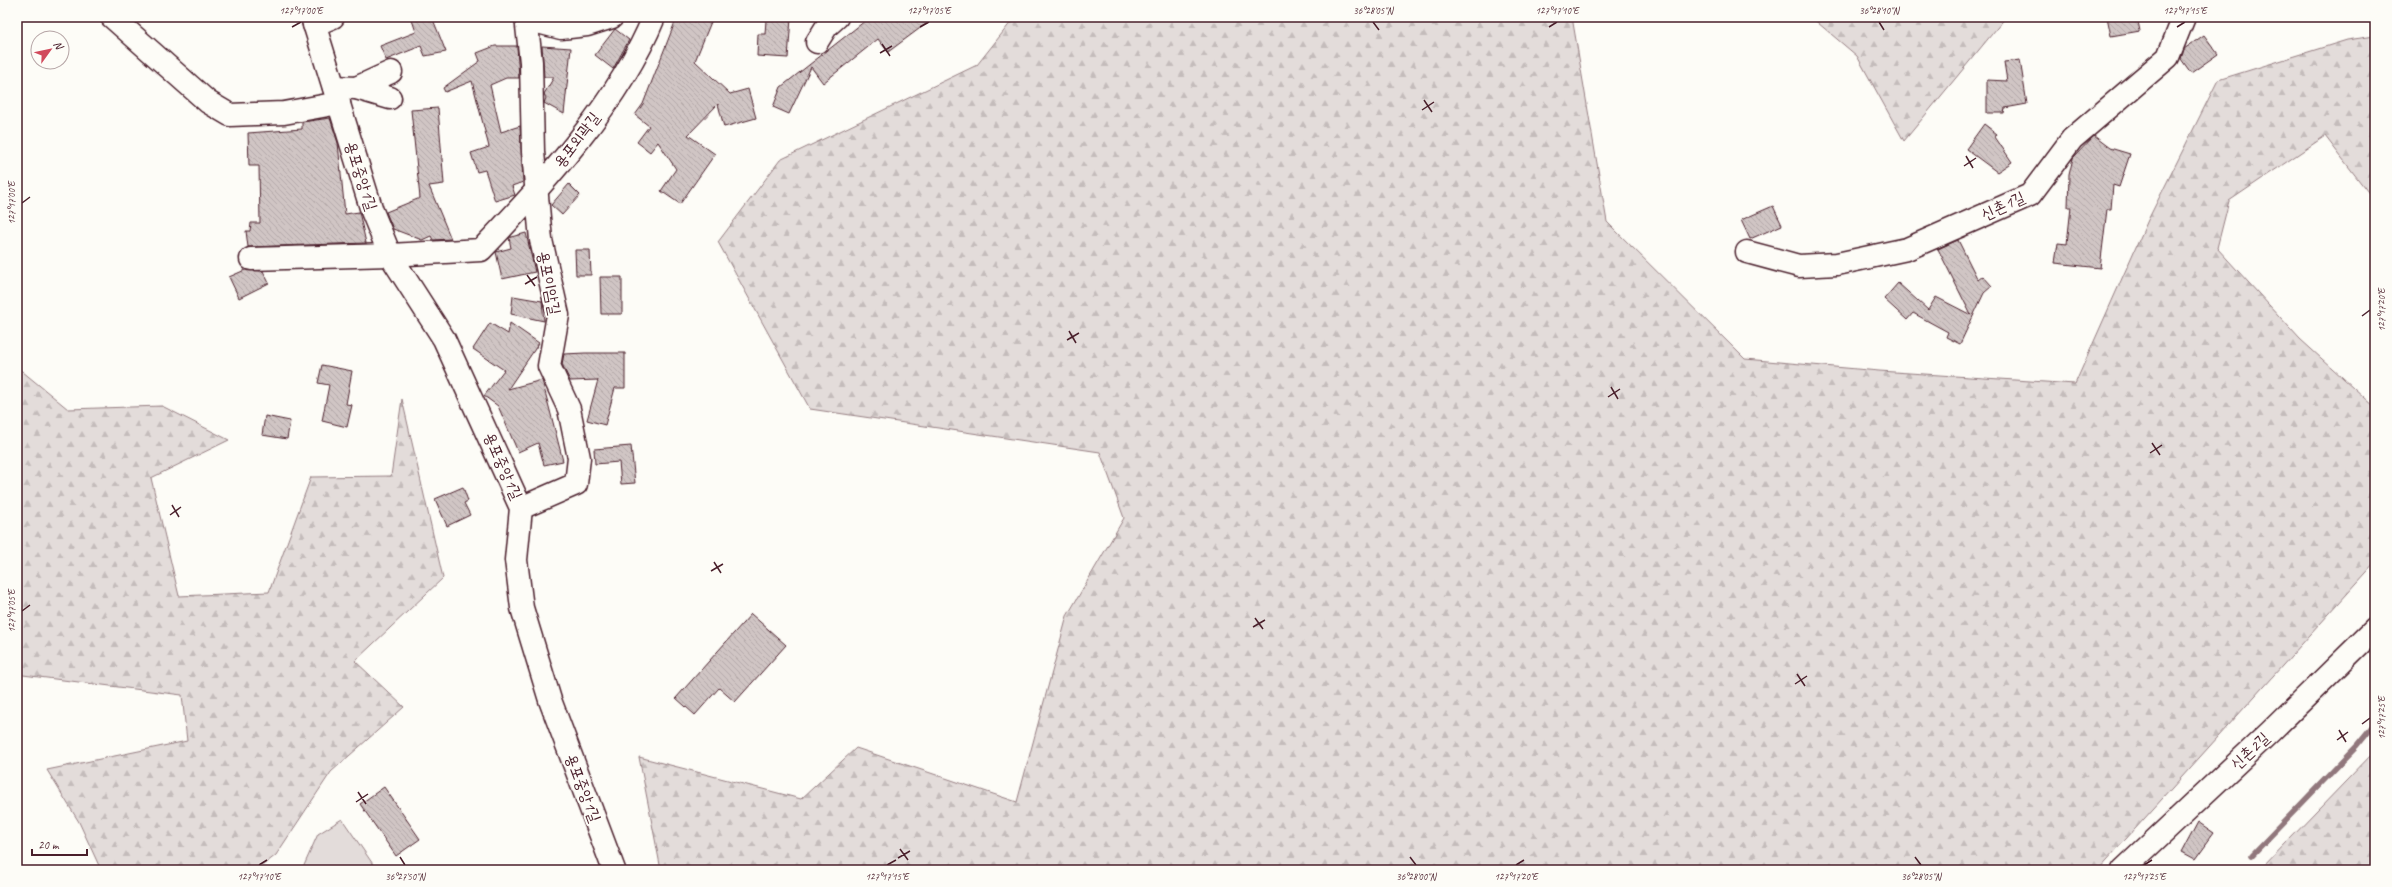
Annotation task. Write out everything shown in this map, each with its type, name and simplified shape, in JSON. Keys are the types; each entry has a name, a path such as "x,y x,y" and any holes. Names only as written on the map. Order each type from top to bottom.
{"street":[{"path":"112,17 208,102 230,115 284,113 356,88 390,72"},
{"path":"526,18 561,28 587,25 612,17"},
{"name":"용포외곽길","path":"390,255 481,250 537,192 625,76 654,17"},
{"path":"817,42 827,26 837,17"},
{"name":"신촌1길","path":"1748,252 1799,266 1837,264 1908,249 2030,195 2072,138 2168,57 2184,17"},
{"name":"용포이암길","path":"521,508 576,484 579,458 569,409 549,366 558,315 541,240 533,152 531,62 526,18"},
{"name":"용포중앙1길","path":"320,20 337,95 372,211 390,255 444,339 521,508 516,560 522,608 550,700 614,870"},
{"path":"356,88 390,98"},
{"path":"251,259 390,255"},
{"name":"신촌2길","path":"2123,870 2270,732 2375,629"}],"green space":[{"path":"1015,17 1572,17 1607,222 1745,359 1879,371 2075,384 2148,220 2218,80 2347,40 2375,36 2375,196 2371,196 2325,136 2229,201 2217,248 2300,339 2375,407 2375,563 2098,870 661,870 639,757 801,799 856,748 1017,802 1067,616 1124,518 1100,452 810,409 718,242 780,160 977,65"},
{"path":"1811,17 2006,17 1904,141 1857,56"},
{"path":"17,367 68,409 162,406 229,440 151,478 179,596 269,592 311,477 391,476 402,399 443,578 355,661 404,707 331,772 276,855 257,870 101,870 79,822 47,770 187,741 182,695 23,675 17,668"},
{"path":"2375,751 2375,870 2260,870"},
{"path":"342,819 377,870 302,870 318,834"}],"building":[{"path":"411,17 432,17 446,52 425,56 421,46 386,60 380,46 416,32"},
{"path":"677,17 713,17 695,61 730,94 748,89 756,118 724,127 718,104 688,135 715,154 680,204 661,191 676,169 658,142 650,152 637,142 649,126 635,115 643,104"},
{"path":"777,17 791,18 788,58 757,56 758,34 765,34 766,20 776,21"},
{"path":"870,17 935,17 888,52 878,39 823,83 811,67 789,114 773,107 781,87"},
{"path":"2107,17 2137,17 2140,31 2111,36"},
{"path":"615,29 629,40 613,69 595,55"},
{"path":"2204,35 2218,54 2191,73 2181,59 2184,49"},
{"path":"495,46 517,46 519,78 506,78 490,85 501,132 520,126 523,182 512,186 515,195 495,201 485,170 477,172 471,153 489,147 472,81 445,92 443,88 480,61 477,53"},
{"path":"542,46 571,48 564,114 544,103 546,98 544,94 554,77 544,77"},
{"path":"2020,60 2027,104 2005,108 2004,113 1987,113 1987,80 2007,81 2004,62"},
{"path":"438,108 444,184 429,186 451,239 433,240 431,236 422,240 393,229 386,212 420,198 411,110"},
{"path":"330,118 338,143 345,214 359,212 366,243 248,247 246,231 250,231 251,223 260,223 259,166 249,166 248,133 302,129 302,122"},
{"path":"1984,124 1997,134 1995,137 2012,162 1997,172 1966,149"},
{"path":"2094,136 2110,148 2130,154 2119,187 2113,185 2111,209 2107,209 2100,268 2055,263 2058,243 2067,244 2071,207 2068,207 2069,175 2073,158"},
{"path":"569,184 580,195 562,215 551,205"},
{"path":"1773,206 1782,225 1750,239 1741,220"},
{"path":"526,233 535,272 502,279 496,252 511,248 509,238"},
{"path":"1958,240 1978,280 1983,276 1992,286 1984,293 1960,344 1946,337 1948,332 1913,313 1907,320 1884,299 1898,283 1928,310 1936,297 1971,315 1938,249"},
{"path":"575,250 590,250 591,275 576,275"},
{"path":"245,270 263,271 269,283 239,298 229,277"},
{"path":"600,277 622,277 622,314 601,314"},
{"path":"513,296 542,301 544,321 511,314"},
{"path":"490,323 508,334 510,323 539,343 508,389 542,380 563,461 544,465 538,443 518,452 498,406 484,396 504,370 473,349"},
{"path":"625,353 625,388 615,388 605,425 587,420 598,380 570,381 562,364 564,354"},
{"path":"322,365 352,371 346,404 352,405 347,427 322,421 329,385 318,383"},
{"path":"265,416 290,421 287,439 262,435"},
{"path":"631,446 635,483 621,484 619,462 595,464 594,449"},
{"path":"463,487 468,501 464,503 470,515 447,526 435,499"},
{"path":"751,614 786,645 735,702 719,688 695,715 676,698"},
{"path":"384,787 420,839 396,856 360,804"},
{"path":"2198,822 2214,833 2195,859 2182,852"}],"waterway":[{"path":"2252,855 2357,746 2375,724"}]}
